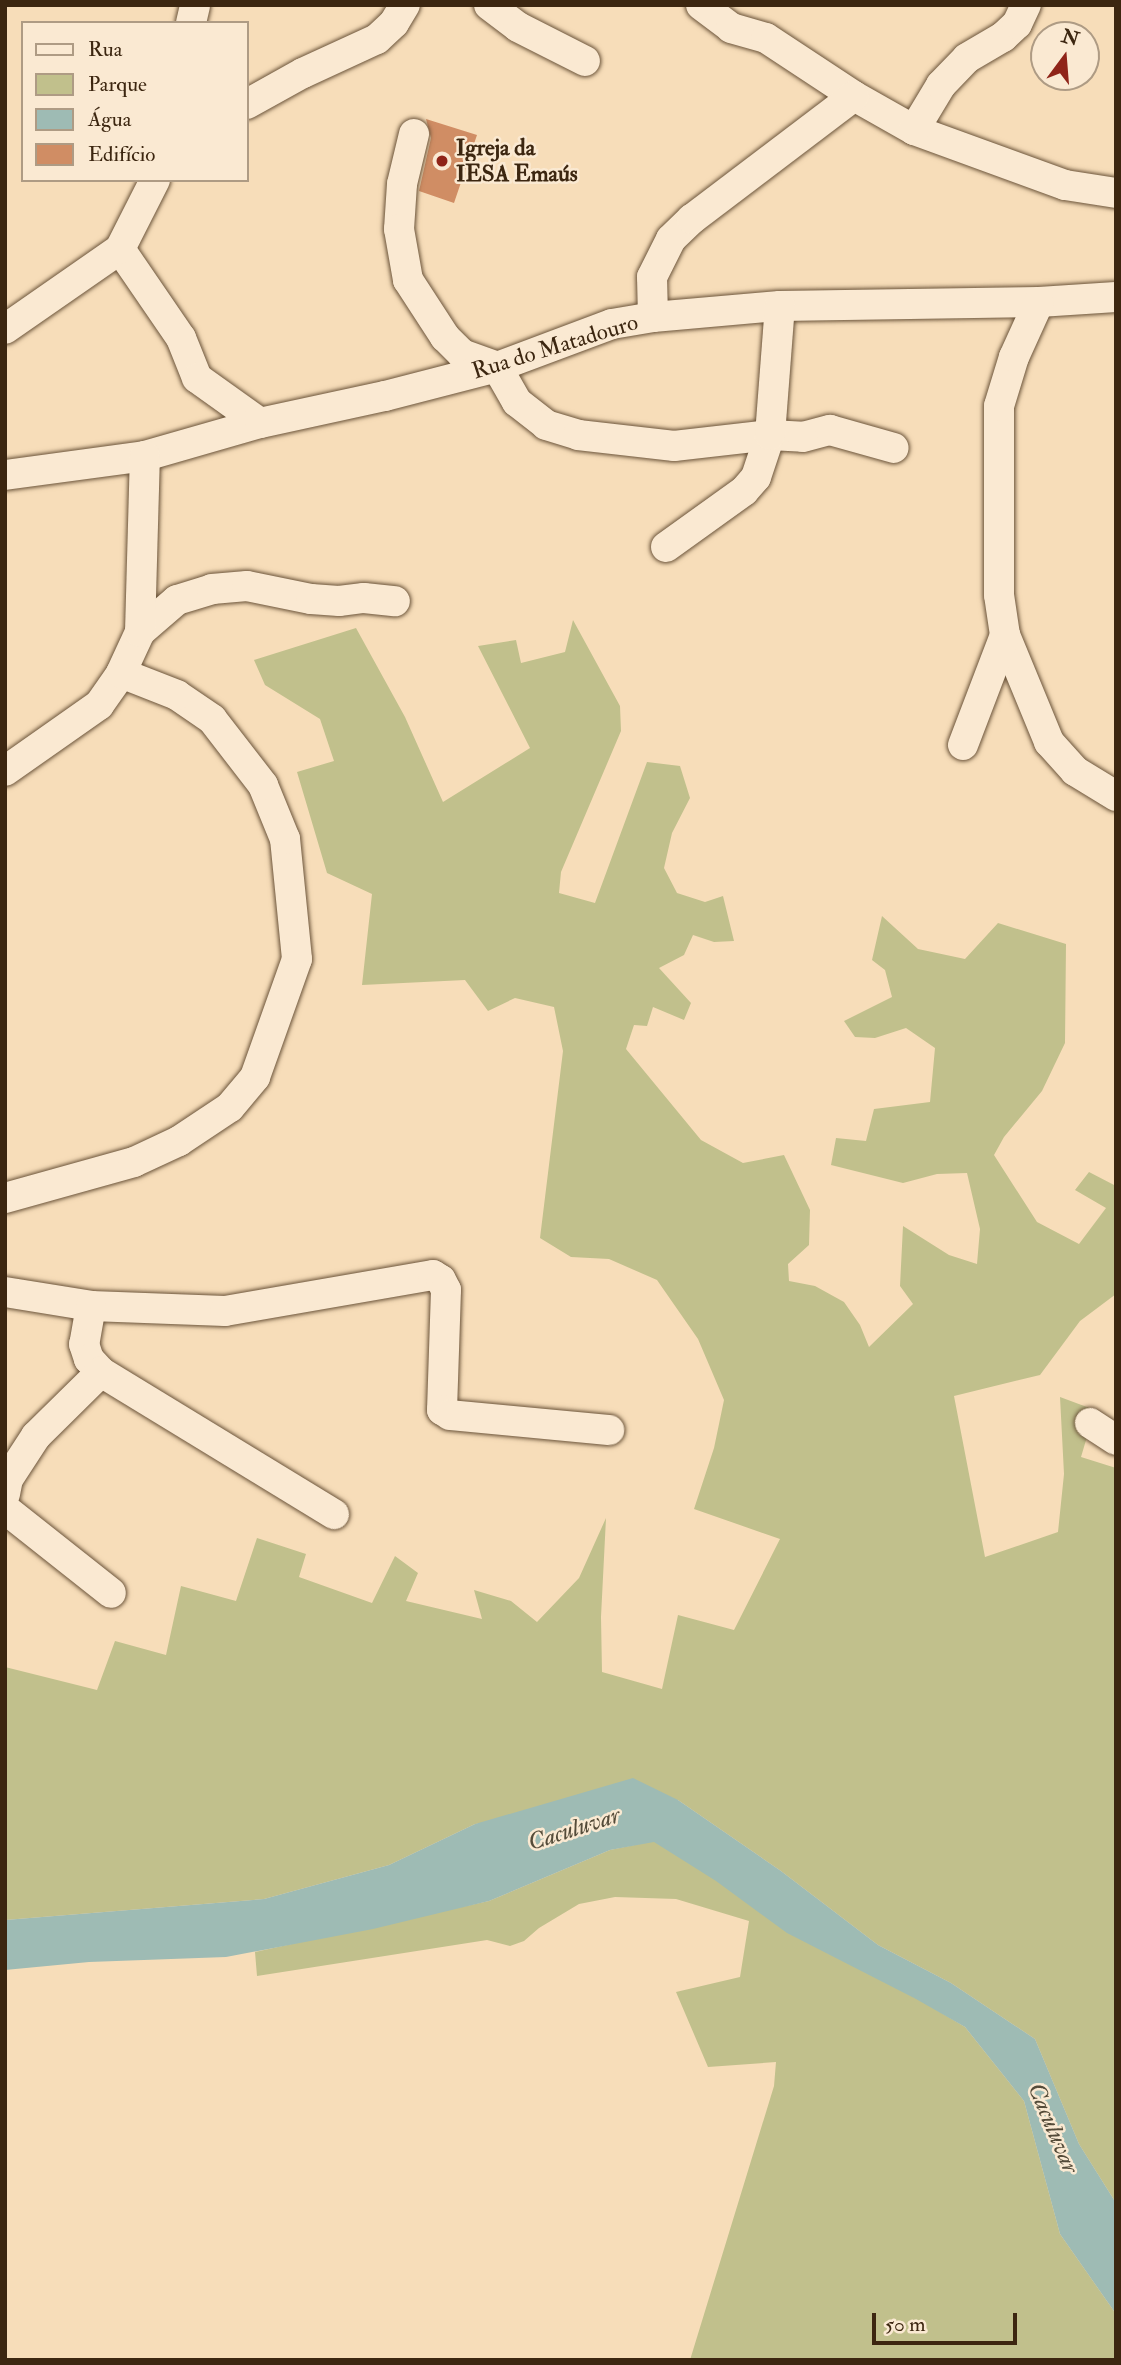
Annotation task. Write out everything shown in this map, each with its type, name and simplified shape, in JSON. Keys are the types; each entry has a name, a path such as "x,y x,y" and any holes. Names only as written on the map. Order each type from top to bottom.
{"street":[{"path":"248,103 303,73 377,39 394,23 405,5"},
{"path":"489,5 518,27 585,61"},
{"path":"701,5 731,28 766,38 854,96 914,130 1065,185 1116,193"},
{"path":"914,130 941,85 967,58 1003,37 1017,24 1026,5"},
{"path":"653,317 652,277 671,239 692,219 854,96"},
{"path":"414,134 402,184 399,229 408,280 433,321 454,346 462,354 497,367 525,411 546,425 579,435 674,446 770,435 803,437 831,430 894,448"},
{"path":"5,329 120,249 156,183"},
{"path":"120,249 181,338 197,378 260,423"},
{"name":"Rua do Matadouro","path":"5,475 145,456 260,423 385,396 497,367 612,324 653,317 780,306 1040,302 1116,297"},
{"path":"1040,302 1014,357 999,406 999,595 1005,635 1049,742 1074,771 1116,796"},
{"path":"666,547 751,484 770,435 780,306"},
{"path":"5,795 12,766 99,705 121,673 140,632 145,456"},
{"path":"140,632 177,600 212,589 247,586 311,599 339,601 364,598 395,601"},
{"path":"963,745 1005,635"},
{"path":"5,1198 134,1162 179,1141 230,1107 255,1077 297,959 285,839 263,785 212,719 177,695 121,673"},
{"path":"5,1292 91,1307 225,1311 433,1275 441,1280 446,1290 442,1410 450,1415 609,1430"},
{"path":"91,1307 84,1345 89,1359 101,1372 334,1514"},
{"path":"5,1494 8,1479 36,1436 101,1372"},
{"path":"1090,1423 1116,1440"},
{"path":"5,1509 111,1593"}],"green space":[{"path":"573,620 620,706 621,731 561,872 559,893 595,903 647,762 680,766 690,798 672,833 664,868 677,893 705,902 723,896 734,941 714,942 693,935 684,955 659,968 691,1003 684,1020 653,1007 647,1026 634,1025 626,1049 701,1140 743,1163 784,1155 810,1210 809,1245 788,1264 789,1281 815,1286 844,1302 860,1325 869,1347 913,1304 900,1286 903,1226 949,1255 977,1264 980,1229 967,1173 937,1174 903,1183 831,1165 836,1138 866,1141 874,1109 930,1102 935,1048 906,1028 875,1038 855,1037 844,1021 892,997 885,970 872,960 882,916 918,949 965,959 998,923 1066,944 1065,1043 1042,1091 1004,1137 994,1155 1037,1222 1079,1244 1106,1208 1075,1190 1089,1172 1116,1186 1116,1294 1080,1321 1040,1375 954,1396 985,1557 1058,1532 1064,1474 1060,1397 1095,1410 1081,1457 1116,1468 1116,2203 1079,2144 1035,2039 951,1983 878,1945 781,1871 678,1800 475,1824 389,1865 264,1899 5,1920 5,1667 97,1690 115,1641 166,1655 181,1586 236,1601 257,1538 306,1554 299,1577 372,1603 395,1556 418,1573 406,1601 482,1619 474,1590 511,1601 537,1622 579,1578 606,1518 601,1617 602,1672 662,1689 678,1615 734,1630 780,1539 694,1509 714,1448 724,1400 698,1339 657,1280 609,1259 571,1257 540,1238 563,1051 554,1007 515,998 488,1011 465,980 362,985 372,894 327,873 297,772 334,761 320,719 265,685 254,660 356,628 405,717 443,802 530,748 478,646 516,640 521,663 565,652"},
{"path":"654,1841 965,2027 1024,2101 1060,2234 1116,2314 1116,2360 690,2360 774,2086 776,2062 708,2067 676,1992 740,1977 749,1921 676,1899 615,1897 579,1904 539,1928 524,1941 510,1946 487,1940 257,1976 255,1952 489,1901 610,1850"}],"water":[{"name":"Caculuvar","path":"633,1778 678,1800 781,1871 878,1945 951,1983 1035,2039 1079,2144 1116,2203 1116,2314 1060,2234 1024,2101 965,2027 787,1933 716,1881 654,1842 610,1850 489,1901 373,1929 226,1957 89,1962 5,1970 5,1920 264,1899 389,1865 475,1824"}],"building":[{"name":"Igreja da IESA Emaús","path":"426,119 477,135 454,203 419,191 431,138"}],"place":[{"name":"Igreja da IESA Emaús","path":"442,161"}]}
